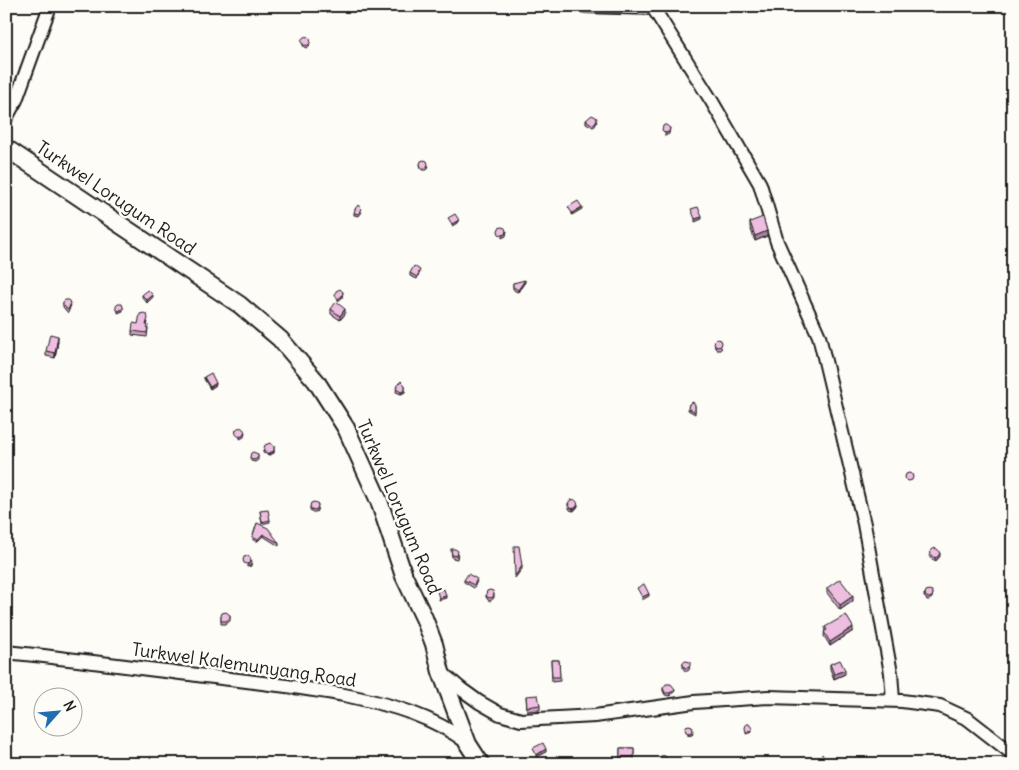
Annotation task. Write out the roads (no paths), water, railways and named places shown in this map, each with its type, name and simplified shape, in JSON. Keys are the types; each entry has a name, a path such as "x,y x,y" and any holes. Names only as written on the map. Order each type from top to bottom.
{"main road":[{"name":"Turkwel Lorugum Road","path":"6,148 240,306 280,339 316,381 346,428 379,501 404,576 428,627 441,672 468,744 481,764"}],"street":[{"path":"6,118 16,100 50,6"},
{"path":"585,6 652,7 711,100 760,184 777,242 818,336 864,524 891,673 893,700"},
{"name":"Turkwel Kalemunyang Road","path":"6,652 286,686 342,695 389,705 419,715 448,729 468,744"},
{"path":"441,672 479,702 500,714 521,720 595,716 694,702 768,697 893,700 940,706 968,719 1013,754"},
{"path":"468,744 476,764"}]}
